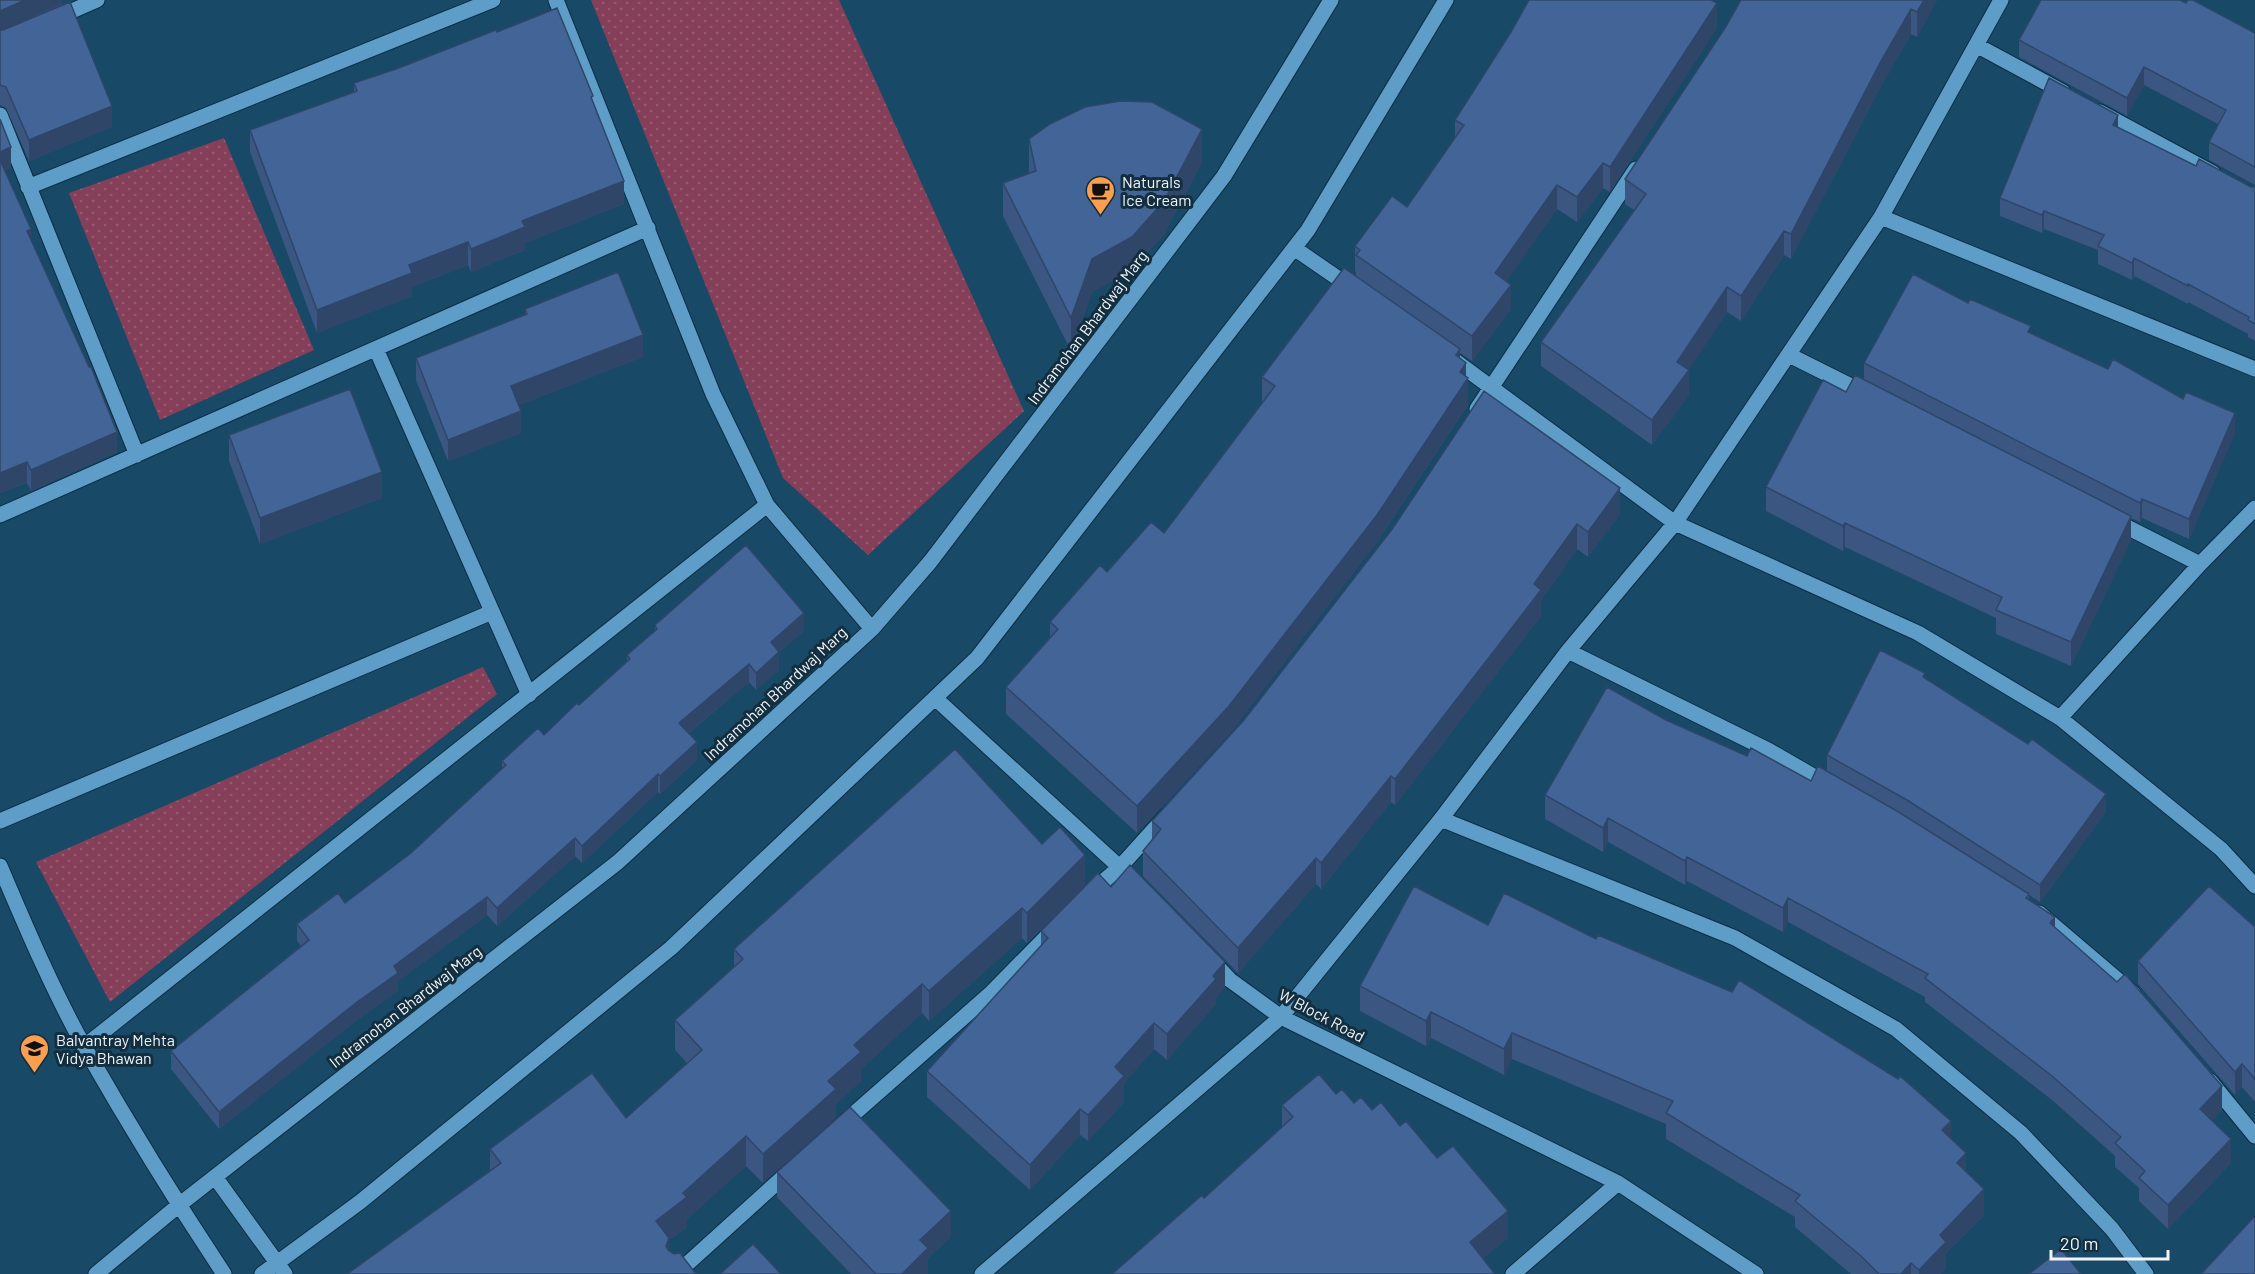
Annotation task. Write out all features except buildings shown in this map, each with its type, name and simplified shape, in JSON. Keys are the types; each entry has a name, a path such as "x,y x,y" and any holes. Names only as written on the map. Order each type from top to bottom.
{"street":[{"path":"43,23 98,0"},
{"path":"28,187 493,0"},
{"path":"556,0 713,394 767,505 872,629"},
{"name":"Indramohan Bhardwaj Marg","path":"96,1274 178,1205 618,862 872,629 930,562 1224,176 1331,0"},
{"path":"262,1274 281,1268 671,948 977,658 1308,230 1446,0"},
{"path":"982,1274 1281,1017 1441,819 1568,651 1675,523 1881,217 2001,0"},
{"path":"1976,45 2224,179"},
{"path":"0,115 137,455"},
{"path":"1466,424 1644,158"},
{"path":"1881,217 2255,369"},
{"path":"0,515 648,228"},
{"path":"1294,248 1360,294"},
{"path":"1435,347 1675,523 1918,633 2060,718 2221,849 2255,886"},
{"path":"376,349 528,695"},
{"path":"1789,355 1884,403"},
{"path":"85,1046 767,505"},
{"path":"2060,718 2200,564 2255,508"},
{"path":"2095,511 2200,564"},
{"path":"0,821 492,612"},
{"path":"1568,651 1768,750 1840,791"},
{"path":"935,698 1136,883"},
{"path":"1079,904 1120,867 1174,808"},
{"path":"1441,819 1735,938 1896,1029 2021,1133 2112,1229 2145,1274"},
{"path":"0,866 38,954 85,1046 178,1205 224,1274"},
{"path":"2029,907 2128,988 2144,1005"},
{"path":"831,1135 990,994 1063,920"},
{"name":"W Block Road","path":"1198,947 1230,980 1281,1017 1618,1183 1756,1274"},
{"path":"2203,1073 2255,1136"},
{"path":"676,1274 805,1158"},
{"path":"215,1177 281,1268"},
{"path":"1513,1274 1618,1183"}],"shaded area":[{"path":"591,0 839,0 1024,411 868,555 783,478"},
{"path":"224,138 314,350 160,420 69,193"},
{"path":"483,667 497,694 110,1002 36,862"}],"place":[{"name":"Naturals Ice Cream","path":"1101,216"},
{"name":"Balvantray Mehta Vidya Bhawan","path":"35,1074"}]}
